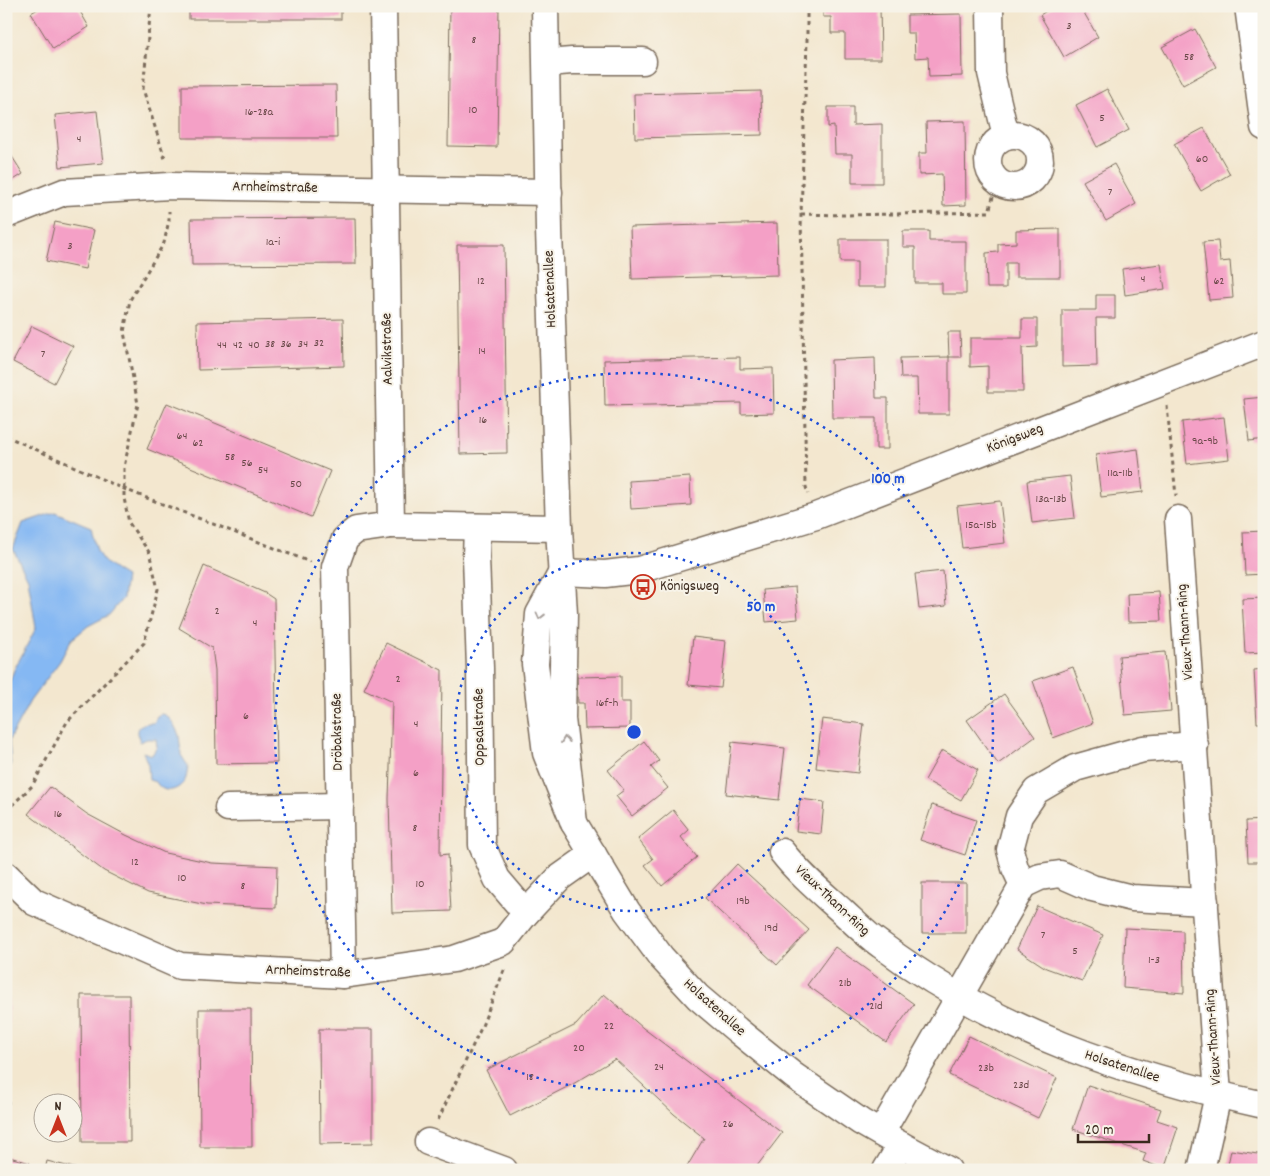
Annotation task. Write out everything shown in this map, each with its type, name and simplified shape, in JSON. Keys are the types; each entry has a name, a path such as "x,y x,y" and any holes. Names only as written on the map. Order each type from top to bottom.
{"street":[{"name":"Aalvikstraße","path":"383,6 391,524"},
{"name":"Holsatenallee","path":"545,6 559,528 564,614 562,719 574,823 627,911 661,957 698,996 794,1076 861,1122 948,1170"},
{"path":"990,6 991,73 1006,136"},
{"path":"1248,6 1264,127"},
{"path":"546,63 643,61"},
{"path":"1015,134 1024,136 1032,141 1040,157 1040,166 1036,175 1030,182 1014,188 997,182 988,168 987,160 993,145 1006,136 1015,134"},
{"name":"Arnheimstraße","path":"6,215 64,192 170,186 549,192"},
{"name":"Königsweg","path":"562,572 606,574 639,570 816,516 1264,343"},
{"name":"Vieux-Thann-Ring","path":"1178,519 1218,1095 1201,1170"},
{"path":"391,524 559,528"},
{"name":"Dröbakstraße","path":"343,975 335,567 345,538 356,530 391,524"},
{"name":"Oppsalstraße","path":"477,526 482,845 497,879 526,914"},
{"path":"1023,885 1015,868 1010,850 1020,816 1036,791 1075,768 1143,749 1195,745"},
{"path":"228,808 340,806"},
{"name":"Vieux-Thann-Ring","path":"782,852 796,870 880,945 960,997"},
{"name":"Arnheimstraße","path":"6,875 34,902 180,966 343,975 454,959 503,942 559,878 593,854"},
{"path":"886,1170 891,1140 960,997 1023,885 1040,877 1060,874 1092,888 1132,898 1204,902"},
{"name":"Holsatenallee","path":"960,997 1080,1053 1152,1077 1264,1105"},
{"path":"428,1142 504,1170"}],"path":[{"path":"6,811 32,786 67,722 144,643 158,589 150,552 129,523 124,489 124,468 138,404 124,332 130,300 164,244 169,220 170,186 168,169 143,88 151,6"},
{"path":"806,6 807,41 801,214 806,487 816,516"},
{"path":"801,214 843,216 988,212 997,182"},
{"path":"1162,382 1178,519"},
{"path":"6,436 124,489 316,564 335,567"},
{"path":"428,1142 482,1026 505,966"}],"water":[{"path":"55,512 91,527 95,546 104,562 126,577 123,598 109,615 88,626 71,640 60,661 30,701 9,740 11,766 6,769 6,691 14,670 36,628 28,579 13,549 23,523"},
{"path":"161,714 166,715 173,723 179,735 181,755 188,766 184,782 173,790 166,790 156,782 149,780 148,765 143,752 152,755 157,747 156,739 147,739 140,742 138,733 142,725 154,723 157,716"}],"building":[{"path":"43,6 77,6 89,27 53,49 31,13"},
{"path":"189,6 341,6 341,19 189,19"},
{"path":"450,6 499,6 497,147 448,146"},
{"path":"823,6 880,6 881,59 845,59 845,33 831,33 831,17 823,17"},
{"path":"1054,6 1080,6 1098,37 1064,57 1040,15"},
{"path":"961,14 962,76 929,77 928,57 915,58 914,33 907,33 907,15"},
{"path":"1195,29 1216,67 1183,85 1162,47"},
{"path":"336,85 337,138 182,138 182,86"},
{"path":"1107,89 1129,130 1097,147 1076,105"},
{"path":"761,91 762,135 635,138 634,94"},
{"path":"828,107 853,107 853,125 882,124 882,183 852,183 852,154 835,154 834,126 828,127"},
{"path":"97,111 103,163 60,167 55,115"},
{"path":"965,121 966,205 943,206 942,174 919,175 919,153 927,153 926,122"},
{"path":"1204,128 1230,174 1201,191 1174,144"},
{"path":"6,147 23,174 6,185"},
{"path":"1114,164 1136,204 1106,221 1083,181"},
{"path":"355,218 356,264 192,265 191,219"},
{"path":"55,222 94,230 85,269 46,261"},
{"path":"777,223 778,275 632,279 630,227"},
{"path":"1060,229 1060,277 1016,277 1016,263 1006,263 1006,288 987,288 986,253 998,252 998,244 1016,243 1016,230"},
{"path":"903,231 929,231 929,241 966,241 966,294 942,294 942,283 915,283 915,247 903,247"},
{"path":"840,239 886,239 886,287 857,287 857,262 840,262"},
{"path":"1218,241 1220,262 1230,261 1233,298 1209,300 1203,242"},
{"path":"457,245 504,245 507,453 460,454"},
{"path":"1161,264 1165,289 1125,295 1122,269"},
{"path":"1096,295 1115,295 1115,318 1096,318 1097,366 1062,367 1062,310 1096,310"},
{"path":"343,319 344,366 198,370 197,322"},
{"path":"1022,319 1037,319 1037,347 1022,348 1023,392 988,392 988,366 970,367 970,338 1022,338"},
{"path":"32,326 73,346 54,383 13,362"},
{"path":"948,332 960,332 961,357 949,357"},
{"path":"740,357 740,369 773,368 774,413 741,414 741,403 605,406 604,360"},
{"path":"949,357 949,414 918,414 917,378 901,378 900,358"},
{"path":"875,358 876,398 888,398 888,449 876,449 876,418 832,418 831,360"},
{"path":"1264,397 1264,439 1249,441 1244,399"},
{"path":"167,403 330,471 311,517 147,449"},
{"path":"1224,417 1229,459 1187,464 1182,422"},
{"path":"1138,449 1143,492 1101,497 1096,455"},
{"path":"1070,476 1075,518 1032,523 1027,481"},
{"path":"690,477 691,505 631,509 629,481"},
{"path":"1000,501 1005,543 962,548 957,506"},
{"path":"1264,531 1264,574 1245,575 1243,532"},
{"path":"204,566 265,593 274,599 277,763 216,764 215,670 212,648 179,628"},
{"path":"943,571 946,606 919,609 915,574"},
{"path":"795,587 798,619 766,622 763,590"},
{"path":"1159,592 1161,621 1128,622 1127,594"},
{"path":"1264,598 1264,652 1245,653 1242,599"},
{"path":"693,637 726,641 721,688 688,685"},
{"path":"386,643 442,670 440,855 448,854 451,911 392,913 389,799 392,702 364,689"},
{"path":"1165,652 1171,711 1125,715 1119,656"},
{"path":"1073,667 1093,723 1053,738 1033,681"},
{"path":"1264,669 1264,723 1257,723 1254,670"},
{"path":"621,676 621,702 630,702 630,728 585,729 584,703 578,703 577,677"},
{"path":"1004,694 1035,737 998,764 967,720"},
{"path":"822,719 864,724 858,773 816,768"},
{"path":"644,741 659,761 651,767 668,788 632,816 616,796 624,790 608,770"},
{"path":"732,742 785,748 779,800 726,794"},
{"path":"1261,743 1264,743 1264,773 1262,773"},
{"path":"942,750 978,770 961,800 925,780"},
{"path":"50,787 87,814 165,853 212,863 277,866 276,908 207,905 148,893 104,871 28,814"},
{"path":"800,799 824,802 821,834 796,831"},
{"path":"932,805 976,820 965,855 920,840"},
{"path":"673,810 689,830 681,837 697,857 662,886 645,865 653,859 638,839"},
{"path":"1264,820 1264,862 1248,862 1246,821"},
{"path":"737,864 809,930 777,965 705,898"},
{"path":"922,883 966,883 966,933 922,933"},
{"path":"1037,906 1103,935 1082,981 1046,968 1017,949"},
{"path":"1125,928 1183,931 1184,993 1123,988"},
{"path":"835,947 914,1004 886,1042 807,985"},
{"path":"6,957 8,957 9,1104 6,1104"},
{"path":"604,994 643,1028 782,1133 754,1170 685,1170 704,1138 674,1114 615,1059 573,1084 510,1116 486,1070 576,1025"},
{"path":"81,995 129,995 130,1142 82,1142"},
{"path":"199,1009 251,1009 252,1147 200,1147"},
{"path":"319,1029 373,1029 373,1143 320,1144"},
{"path":"969,1036 1057,1078 1038,1118 949,1075"},
{"path":"1088,1085 1161,1109 1157,1120 1178,1127 1164,1169 1143,1161 1146,1153 1073,1129"},
{"path":"1231,1150 1264,1155 1264,1170 1227,1170"},
{"path":"6,1156 30,1163 28,1170 6,1170"},
{"path":"47,1161 78,1169 78,1170 45,1170"}],"place":[{"name":"Königsweg","path":"643,587"}]}
